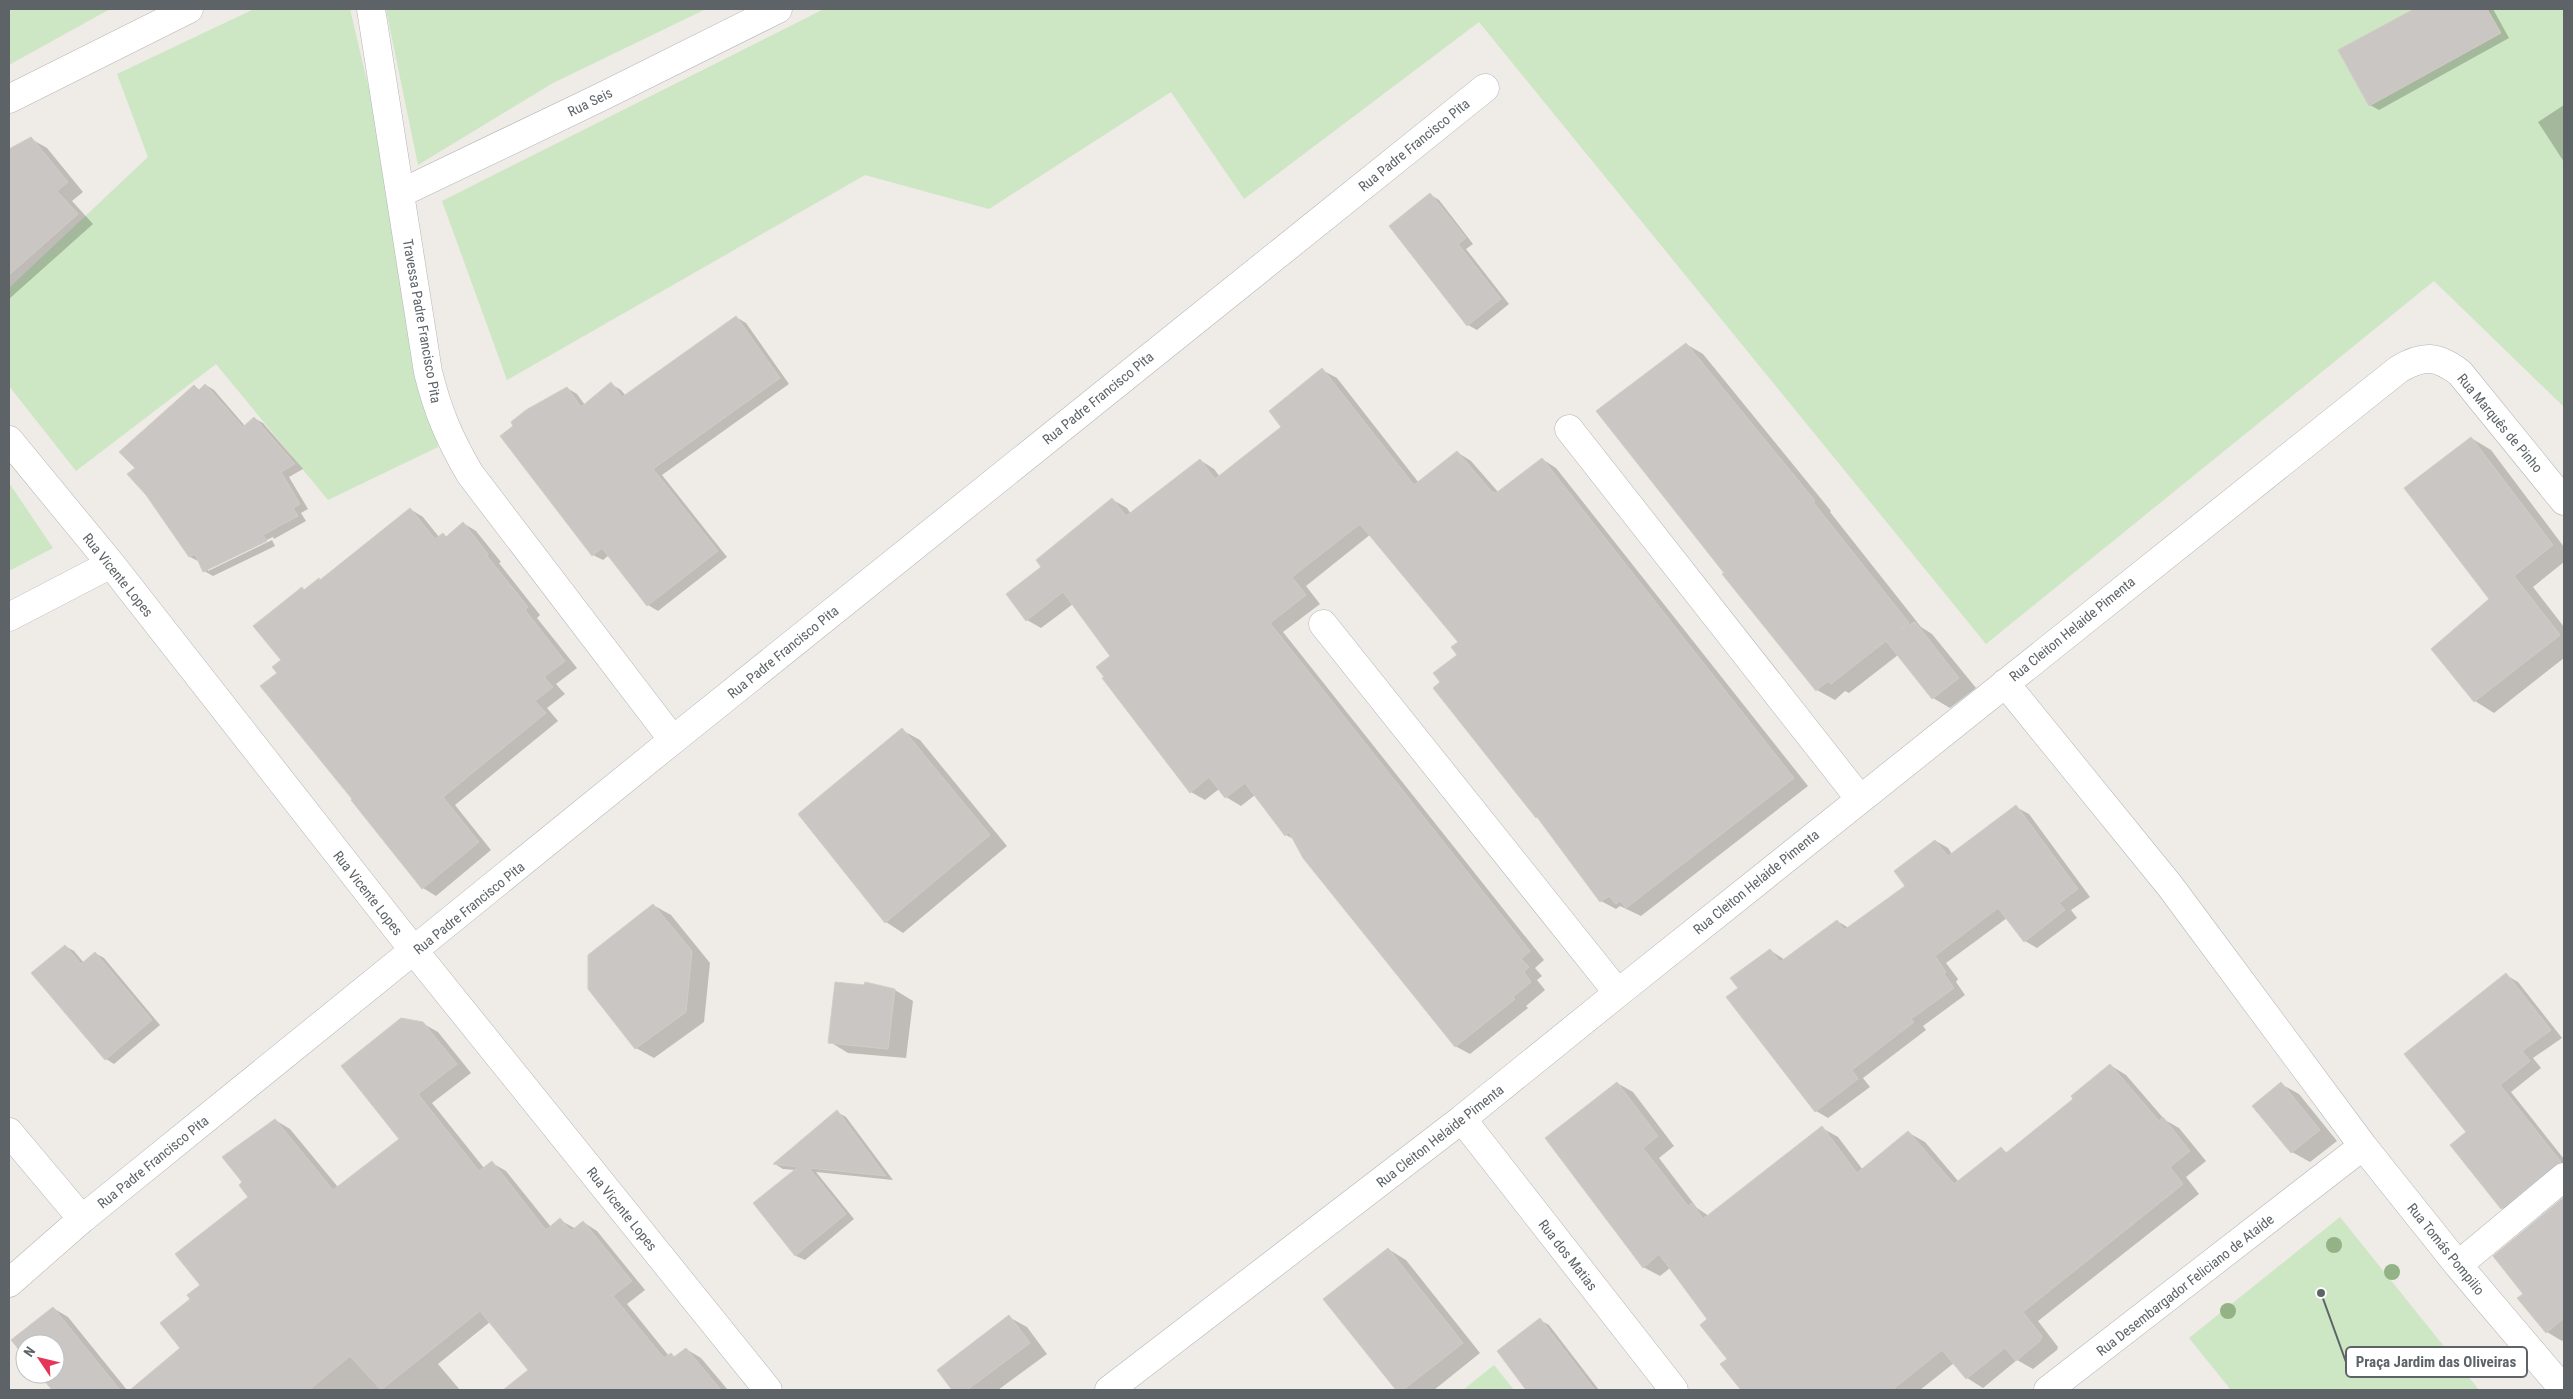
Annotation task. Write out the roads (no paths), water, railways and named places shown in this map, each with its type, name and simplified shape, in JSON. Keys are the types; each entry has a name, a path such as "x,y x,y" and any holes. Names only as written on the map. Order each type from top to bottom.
{"street":[{"path":"9,99 189,9"},
{"name":"Travessa Padre Francisco Pita","path":"371,9 428,372 437,410 451,441 470,474 673,740"},
{"name":"Rua Seis","path":"401,192 599,98 778,9"},
{"name":"Rua Padre Francisco Pita","path":"9,1283 82,1219 415,952 673,740 1485,88"},
{"name":"Rua Marquês de Pinho","path":"2398,369 2414,360 2427,358 2447,363 2460,373 2564,501"},
{"name":"Rua Cleiton Helaide Pimenta","path":"1109,1390 1462,1120 2398,369"},
{"path":"1568,429 1860,799"},
{"name":"Rua Vicente Lopes","path":"9,440 111,564 415,952 768,1390"},
{"path":"9,617 111,564"},
{"path":"1323,624 1618,993"},
{"name":"Rua Tomás Pompilio","path":"2005,683 2170,886 2364,1146 2458,1265 2564,1390"},
{"name":"Rua dos Matias","path":"1462,1120 1674,1390"},
{"path":"9,1132 82,1219"},
{"name":"Rua Desembargador Feliciano de Ataíde","path":"2048,1390 2364,1146"},
{"path":"2458,1265 2564,1177"}],"place":[{"name":"Praça Jardim das Oliveiras","path":"2321,1293"}]}
